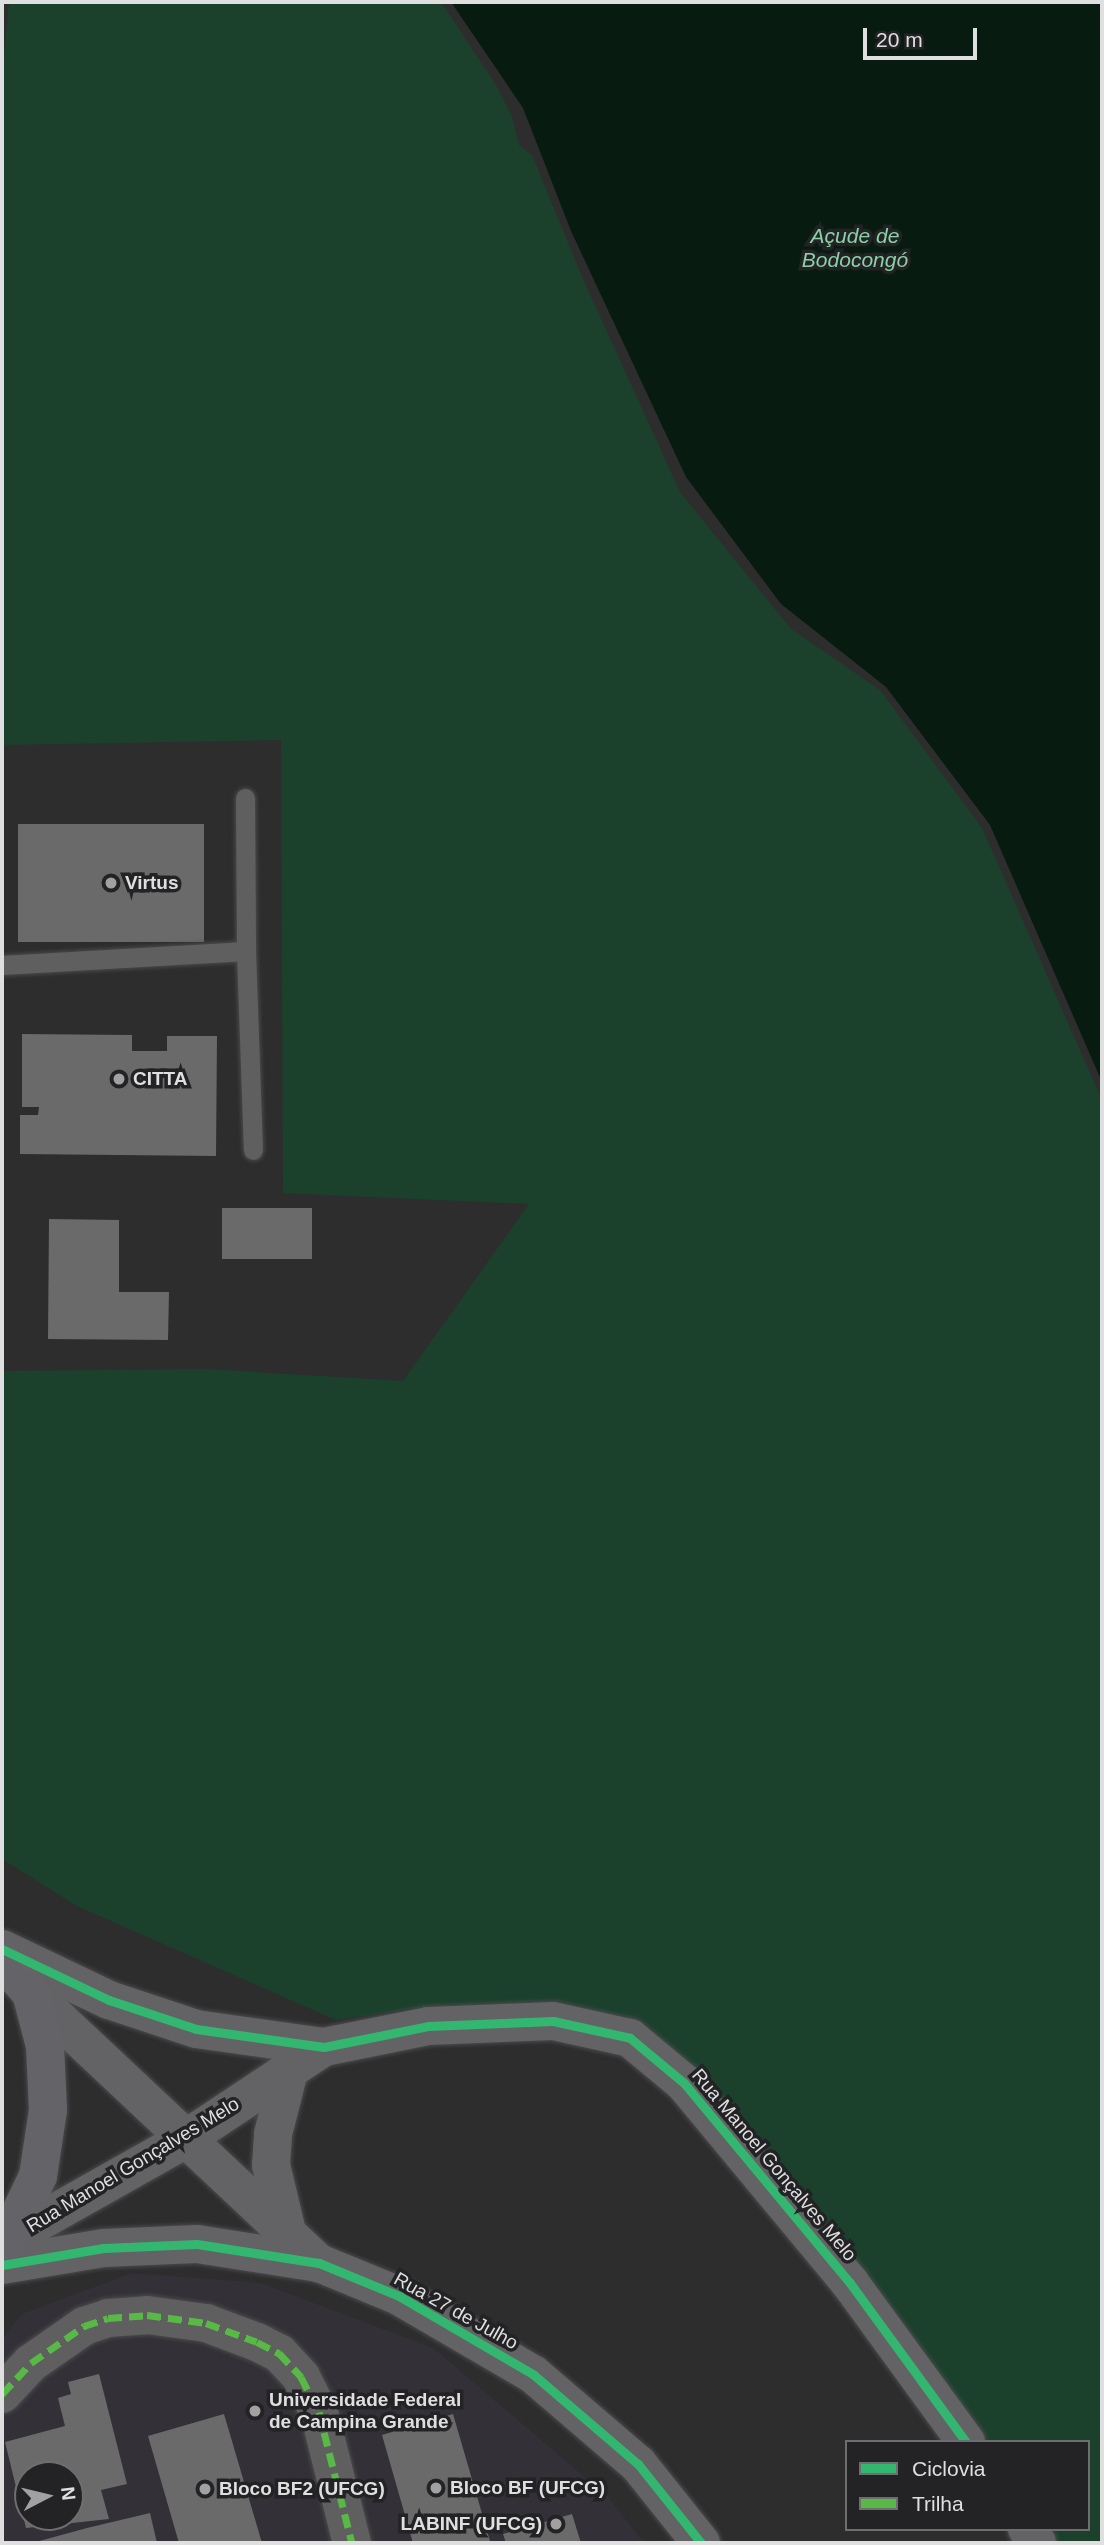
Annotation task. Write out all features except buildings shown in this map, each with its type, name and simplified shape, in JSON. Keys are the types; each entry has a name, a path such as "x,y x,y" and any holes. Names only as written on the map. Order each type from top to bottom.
{"main road":[{"path":"2,1959 31,1993 46,2046 48,2110 38,2176 5,2251"}],"street":[{"name":"Rua Manoel Gonçalves Melo","path":"2,1949 109,2000 196,2029 324,2047 428,2026 553,2021 630,2038 684,2083 850,2283 965,2440"},
{"name":"Rua 27 de Julho","path":"31,1993 184,2140 319,2263"},
{"name":"Rua Manoel Gonçalves Melo","path":"5,2251 184,2140 324,2047"},
{"path":"287,2232 271,2165 273,2134 289,2071"},
{"name":"Rua 27 de Julho","path":"5,2251 197,2244 319,2263 399,2297 534,2375 638,2464 701,2543"},
{"path":"2,2393 32,2363 84,2326 108,2318 147,2315 206,2323 257,2342 279,2353 301,2376 319,2412 352,2543"}],"lane":[{"path":"246,798 246,951 253,1150"},
{"path":"2,965 246,951"}],"shaded area":[{"name":"Universidade Federal de Campina Grande","path":"132,2273 261,2283 433,2348 608,2497 644,2543 2,2543 2,2339 22,2314"}],"green space":[{"path":"9,2 441,2 496,85 512,117 519,145 532,155 583,279 680,492 791,629 880,690 982,828 1102,1100 1102,2543 1049,2543 1040,2531 1090,2531 1090,2440 974,2440 716,2105 534,2003 432,2006 336,2020 77,1906 2,1859 2,1371 206,1369 403,1381 529,1204 283,1193 281,740 2,745 2,76"}],"water":[{"name":"Açude de Bodocongó","path":"451,2 1102,2 1102,1082 990,825 886,687 781,604 686,477 571,231 523,108"}],"marked path":[{"path":"2,2394 31,2363 84,2326 108,2318 147,2315 206,2323 257,2342 279,2353 301,2377 319,2412 352,2543"}],"cycle path":[{"path":"2,1949 109,2000 196,2029 324,2047 428,2026 553,2021 630,2038 684,2083 850,2283 965,2440"},
{"path":"2,2265 104,2248 197,2244 319,2263 399,2296 534,2375 638,2464 701,2543"}],"place":[{"name":"Virtus","path":"111,883"},
{"name":"CITTA","path":"119,1079"},
{"name":"Universidade Federal de Campina Grande","path":"255,2411"},
{"name":"Bloco BF (UFCG)","path":"436,2488"},
{"name":"Bloco BF2 (UFCG)","path":"205,2489"},
{"name":"LABINF (UFCG)","path":"556,2524"}]}
